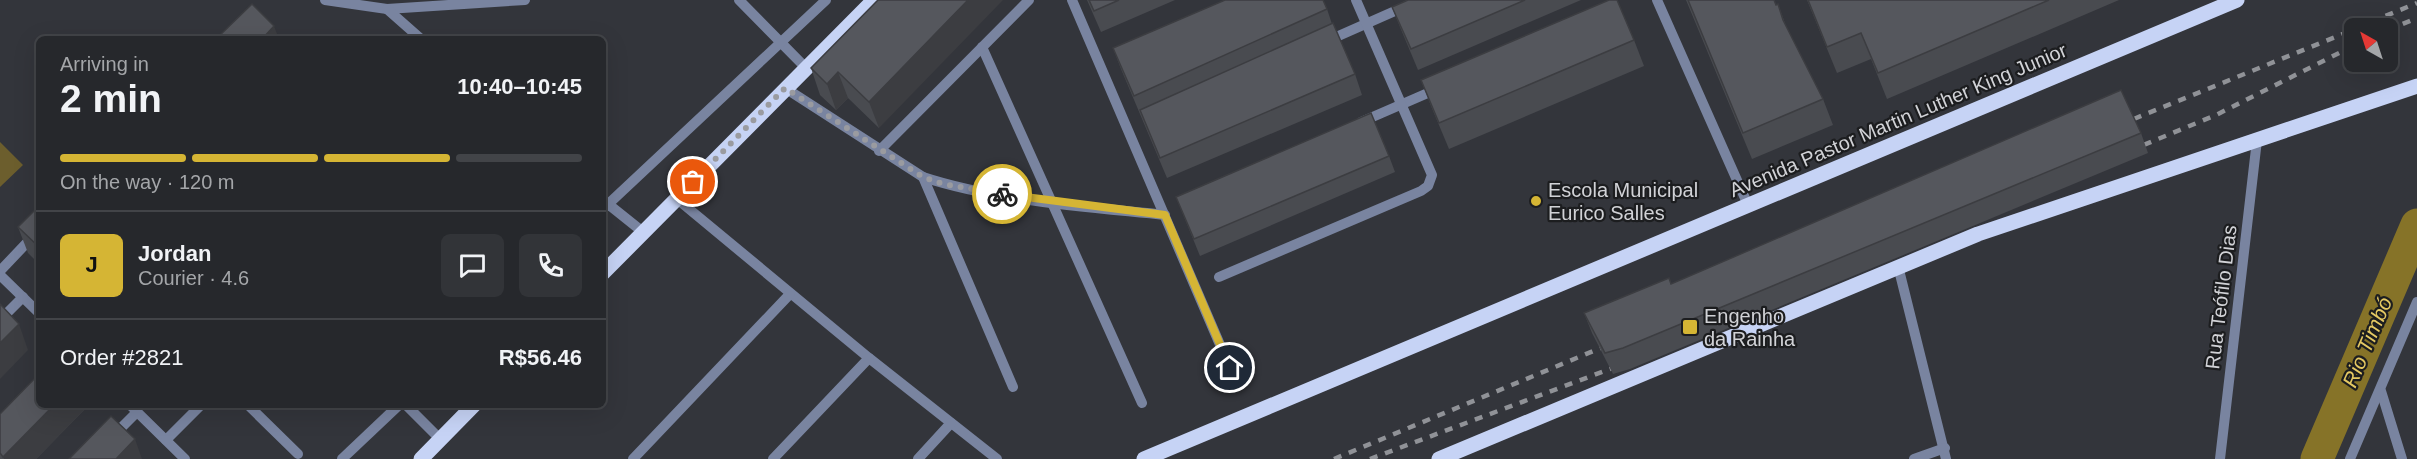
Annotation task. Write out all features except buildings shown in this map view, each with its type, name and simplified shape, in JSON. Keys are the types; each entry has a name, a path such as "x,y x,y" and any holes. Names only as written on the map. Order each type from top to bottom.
{"main road":[{"path":"606,270 874,0"},
{"name":"Avenida Pastor Martin Luther King Junior","path":"1144,459 2237,0"},
{"path":"1439,459 1978,234 2417,86"},
{"path":"421,459 471,408"}],"street":[{"path":"325,0 387,9 525,0"},
{"path":"739,0 806,68"},
{"path":"606,203 826,0"},
{"path":"879,150 1029,0"},
{"path":"1072,0 1230,368"},
{"path":"1219,277 1428,186 1432,175 1356,0"},
{"path":"1314,47 1420,0"},
{"path":"1657,0 1748,206"},
{"path":"387,9 418,36"},
{"path":"982,47 1142,403"},
{"path":"1349,127 1446,85"},
{"path":"785,88 923,177 943,184 1053,202 1165,215"},
{"name":"Rua Teófilo Dias","path":"2220,459 2257,140"},
{"path":"923,177 1012,387"},
{"path":"677,199 790,294 997,459"},
{"path":"606,205 643,232"},
{"path":"36,233 0,273 36,310"},
{"path":"1898,266 1946,453 1914,459"},
{"path":"633,459 790,294"},
{"path":"0,320 23,297"},
{"path":"2350,459 2381,391 2417,302"},
{"path":"773,459 869,358"},
{"path":"2381,391 2402,459"},
{"path":"106,443 134,408 185,459"},
{"path":"166,440 198,408"},
{"path":"251,408 298,454"},
{"path":"342,459 396,408"},
{"path":"408,408 440,439"},
{"path":"918,459 951,423"}],"shaded area":[{"path":"0,142 23,165 0,187"}],"waterway":[{"name":"Rio Timbó","path":"2317,459 2417,225"}],"railway":[{"path":"2380,18 2417,3"},
{"path":"2398,26 2417,18"},
{"path":"2119,125 2344,33"},
{"path":"2129,151 2216,115 2344,51"},
{"path":"1334,459 1615,342"},
{"path":"1370,459 1626,363"}],"way so far":[{"path":"693,182 785,88 902,166 923,177 943,184 1002,194"}],"place":[{"name":"Escola Municipal Eurico Salles","path":"1536,201"},
{"name":"Engenho da Rainha","path":"1690,327"}],"route":[{"path":"1002,194 1165,215 1230,368"}]}
